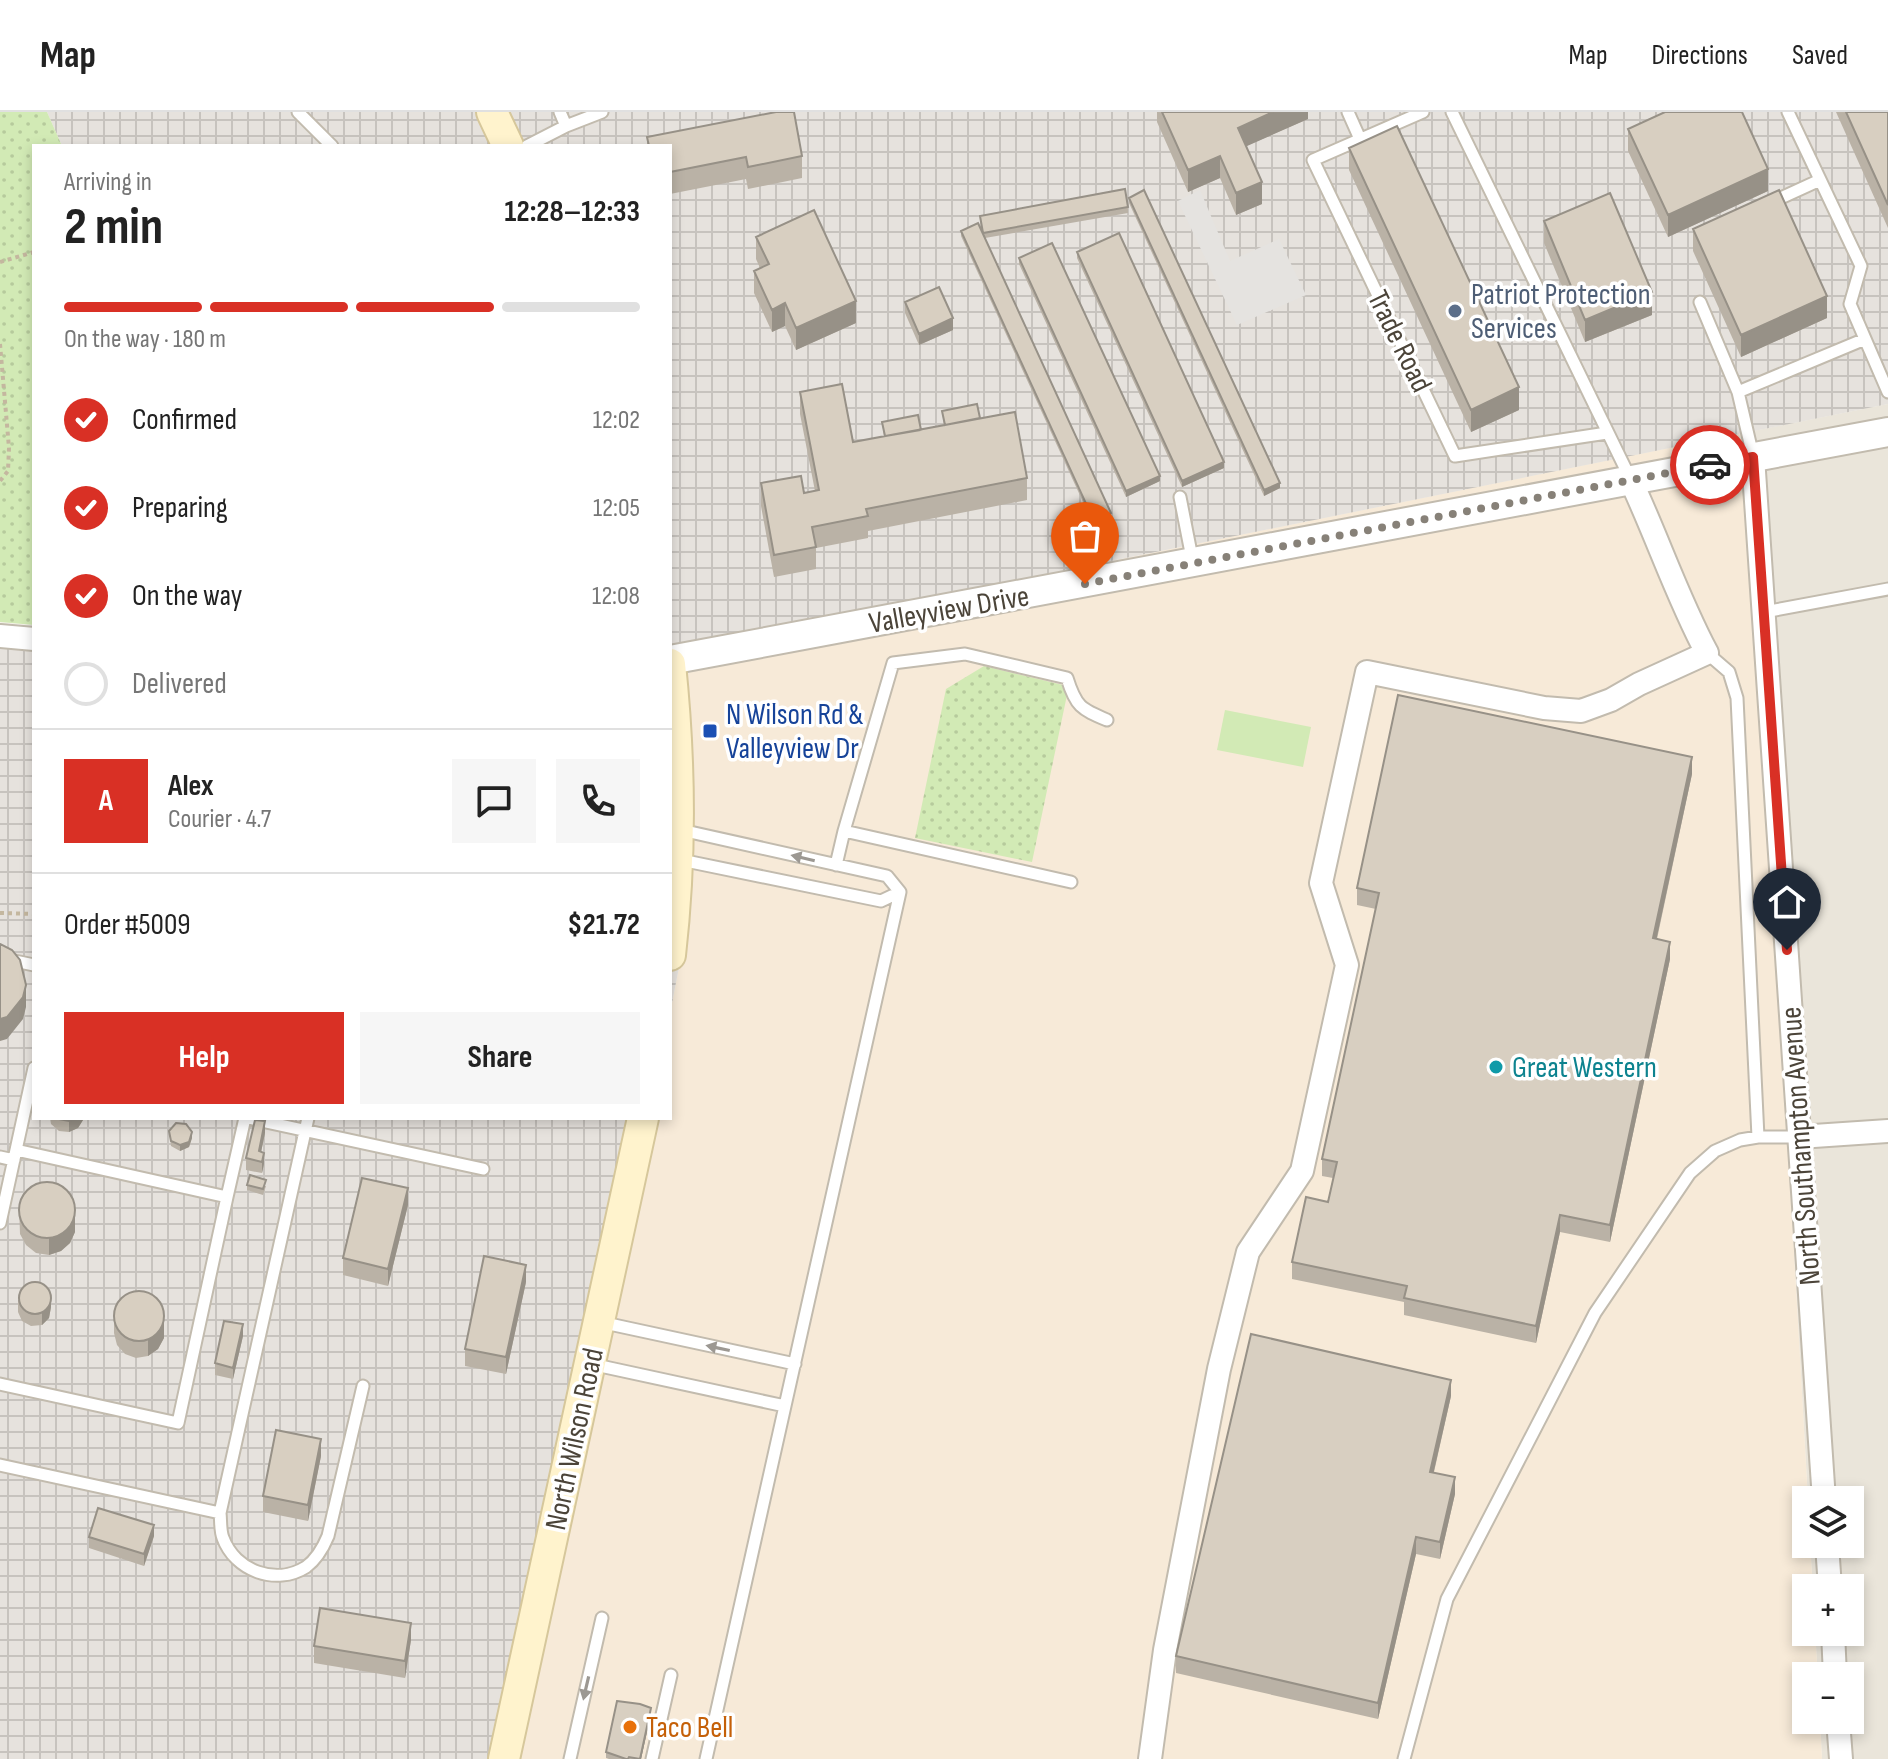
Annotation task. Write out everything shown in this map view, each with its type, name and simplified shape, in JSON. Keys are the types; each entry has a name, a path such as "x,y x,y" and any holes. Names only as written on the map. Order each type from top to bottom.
{"main road":[{"path":"492,112 507,144"},
{"path":"672,691 677,764 672,923"},
{"name":"North Wilson Road","path":"504,1759 643,1120"}],"street":[{"name":"Valleyview Drive","path":"672,662 1888,432"},
{"name":"North Southampton Avenue","path":"1753,457 1823,1486"},
{"path":"1150,1759 1165,1650 1226,1342 1248,1252 1302,1171 1347,965 1321,883 1367,672 1544,708 1581,711 1611,700 1707,653 1688,617 1666,558 1630,479"},
{"path":"0,636 32,639"},
{"path":"1799,1137 1888,1131"},
{"path":"1839,1734 1841,1759"}],"lane":[{"path":"298,112 330,144"},
{"path":"560,112 566,126"},
{"path":"531,144 602,112"},
{"path":"1348,112 1360,139 1423,112"},
{"path":"1452,112 1630,479"},
{"path":"1788,112 1861,266 1850,304 1888,392"},
{"name":"Trade Road","path":"1360,139 1313,160 1455,456 1607,433"},
{"path":"1754,210 1820,180"},
{"path":"1700,302 1738,392 1753,457"},
{"path":"1738,392 1865,339"},
{"path":"1180,497 1193,564"},
{"path":"1764,612 1888,589"},
{"path":"1707,653 1729,672 1737,698 1758,1137"},
{"path":"836,865 893,663 965,654 1067,678 1073,698 1081,709 1107,720"},
{"path":"677,829 887,876 900,892"},
{"path":"844,831 1071,882"},
{"path":"676,859 881,901 900,892"},
{"path":"706,1759 900,892"},
{"path":"0,958 32,965"},
{"path":"0,1223 32,1077"},
{"path":"0,1384 178,1423 246,1120"},
{"path":"267,1120 307,1124 483,1169"},
{"path":"307,1124 220,1513 222,1537 236,1561 263,1575 285,1574 306,1567 320,1554 328,1536 363,1386"},
{"path":"1404,1759 1447,1599 1595,1313 1690,1173 1715,1151 1740,1140 1758,1137 1799,1137"},
{"path":"0,1157 15,1155 227,1197"},
{"path":"600,1322 795,1364"},
{"path":"591,1364 785,1406"},
{"path":"0,1465 220,1513"},
{"path":"570,1759 602,1618"},
{"path":"652,1759 671,1675"}],"path":[{"path":"0,262 32,253"},
{"path":"0,344 9,448 8,471 0,481"},
{"path":"0,913 32,914"}],"shaded area":[{"path":"47,112 1888,112 1888,404 672,650 672,144 61,144"},
{"path":"1200,190 1230,261 1279,239 1306,295 1237,325 1178,201"},
{"path":"1888,404 1888,1759 1822,1759 1821,1734 1864,1734 1864,1662 1817,1662 1816,1646 1864,1646 1864,1574 1812,1574 1811,1558 1864,1558 1864,1486 1807,1486 1748,432"},
{"path":"1748,432 1807,1486 1792,1486 1792,1558 1811,1558 1812,1574 1792,1574 1792,1646 1816,1646 1817,1662 1792,1662 1792,1734 1821,1734 1822,1759 508,1759 649,1120 672,1120 672,1003 685,937 672,650"},
{"path":"32,625 32,1120 649,1120 508,1759 0,1759 0,628"},
{"path":"672,670 685,937 672,1003"}],"green space":[{"path":"0,112 47,112 61,144 32,144 32,625 0,622"},
{"path":"984,666 1063,685 1067,695 1032,862 915,838 946,689"},
{"path":"1225,710 1311,727 1303,767 1217,750"}],"building":[{"path":"776,112 794,112 802,156 748,167 746,157 672,172 672,144 649,144 647,137"},
{"path":"1162,112 1273,112 1238,128 1262,182 1236,193 1220,156 1188,170"},
{"path":"1665,112 1742,112 1768,169 1668,215 1628,129"},
{"path":"1846,112 1888,112 1888,205"},
{"path":"1397,126 1519,387 1471,410 1349,148"},
{"path":"1125,189 1128,207 983,233 980,216"},
{"path":"1144,190 1280,483 1264,490 1129,198"},
{"path":"1779,190 1827,296 1741,335 1693,229"},
{"path":"1610,193 1652,292 1585,320 1544,221"},
{"path":"814,210 856,301 796,328 785,303 772,310 754,271 769,264 756,237"},
{"path":"978,223 1111,513 1094,521 961,231"},
{"path":"1119,233 1224,462 1182,481 1077,252"},
{"path":"1052,243 1160,476 1126,491 1019,258"},
{"path":"939,287 953,318 919,334 905,302"},
{"path":"842,384 853,442 1015,412 1027,478 866,509 868,516 812,527 816,547 774,555 761,483 801,476 804,493 819,490 800,392"},
{"path":"977,404 980,418 945,425 942,411"},
{"path":"918,415 921,430 885,436 882,422"},
{"name":"Great Western","path":"1398,695 1692,757 1653,938 1670,942 1610,1225 1560,1215 1536,1326 1404,1298 1407,1286 1292,1262 1306,1197 1328,1202 1337,1162 1322,1159 1379,893 1357,888"},
{"path":"0,944 12,950 20,960 26,985 23,997 7,1017 0,1019"},
{"path":"255,1120 265,1121 259,1151 264,1153 262,1162 246,1158"},
{"path":"176,1123 186,1124 192,1132 189,1142 180,1145 171,1141 169,1131"},
{"path":"250,1175 266,1180 263,1189 247,1185"},
{"path":"362,1178 408,1188 388,1269 343,1258"},
{"path":"47,1182 67,1190 75,1210 67,1230 47,1238 27,1230 19,1210 27,1190"},
{"path":"484,1256 526,1265 506,1357 465,1349"},
{"path":"35,1282 47,1286 51,1298 47,1310 35,1314 23,1310 19,1298 23,1286"},
{"path":"139,1291 157,1298 164,1316 157,1334 139,1341 121,1334 114,1316 121,1298"},
{"path":"224,1321 243,1324 233,1368 215,1363"},
{"path":"1251,1334 1451,1380 1430,1472 1455,1477 1440,1542 1416,1537 1378,1703 1176,1656"},
{"path":"276,1430 321,1439 308,1505 263,1496"},
{"path":"98,1508 154,1525 144,1554 89,1537"},
{"path":"320,1608 411,1623 405,1661 314,1646"},
{"name":"Taco Bell","path":"617,1701 651,1708 640,1759 626,1759 606,1752"}],"way so far":[{"path":"1085,584 1710,465"}],"place":[{"name":"Patriot Protection Services","path":"1455,311"},
{"name":"N Wilson Rd & Valleyview Dr","path":"710,731"},
{"name":"Great Western","path":"1496,1067"},
{"name":"Taco Bell","path":"630,1727"}],"route":[{"path":"1710,465 1753,457 1787,950"}]}
